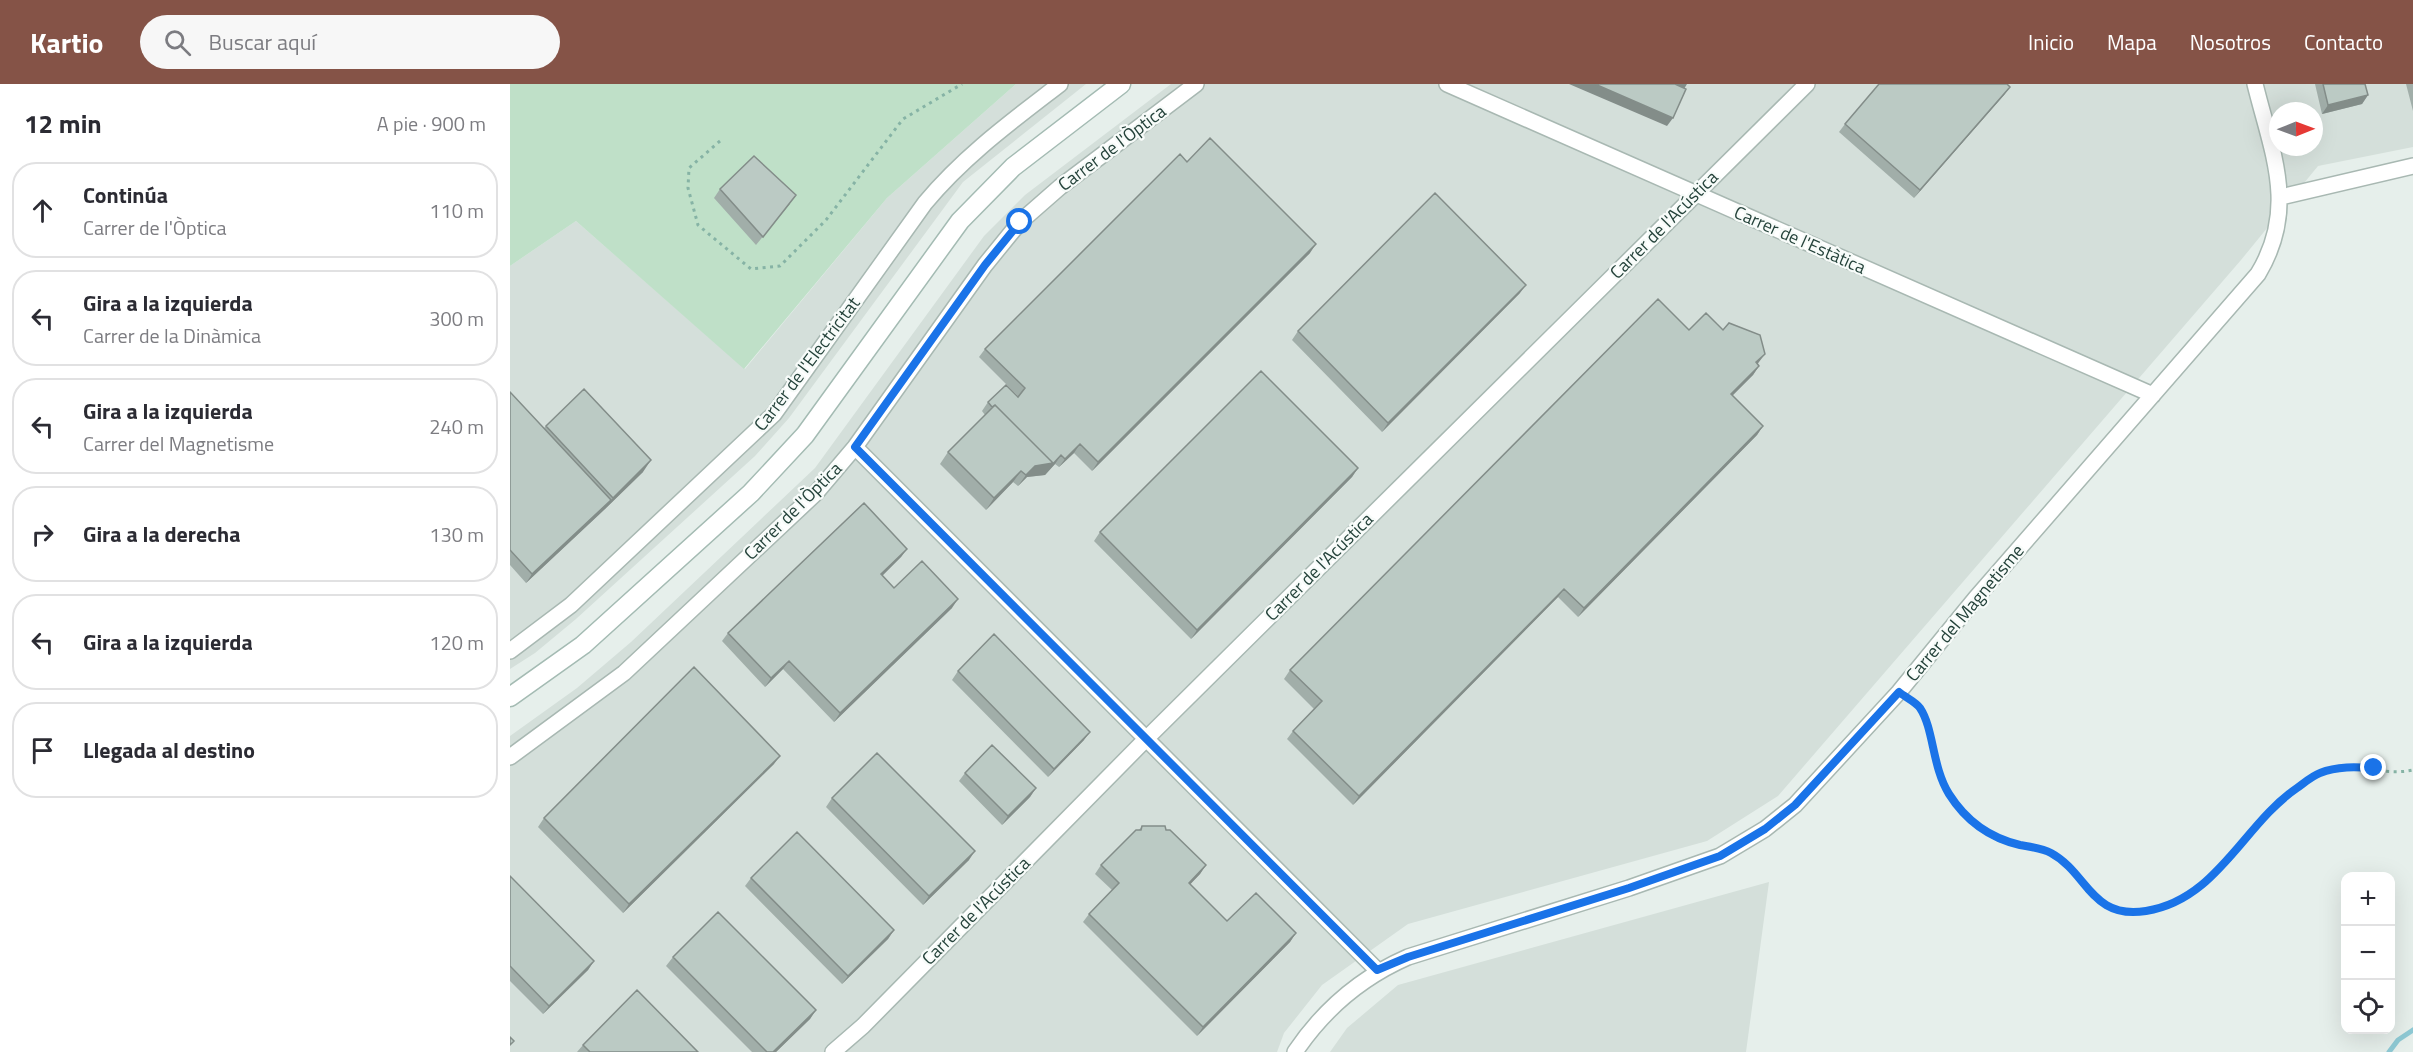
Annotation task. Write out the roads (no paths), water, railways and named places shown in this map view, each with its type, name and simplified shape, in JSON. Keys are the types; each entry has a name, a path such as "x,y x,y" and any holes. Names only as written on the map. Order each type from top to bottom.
{"street":[{"name":"Carrer de l'Electricitat","path":"510,651 571,605 774,414 925,203 947,177 980,147 1060,84"},
{"path":"510,697 583,645 751,492 805,435 960,221 1013,167 1121,84"},
{"name":"Carrer de l'Òptica","path":"510,757 624,673 816,493 855,447 985,265 1020,222 1060,187 1196,84"},
{"name":"Carrer de l'Estàtica","path":"1447,84 2153,395"},
{"name":"Carrer de l'Acústica","path":"833,1052 872,1017 1146,739 1806,84"},
{"name":"Carrer del Magnetisme","path":"1295,1052 1308,1033 1349,990 1377,970 1408,957 1629,888 1720,856 1765,829 1795,805 1899,692 1976,599 2258,274 2269,256 2278,229 2281,197 2255,84"},
{"path":"2281,197 2413,166"},
{"path":"855,447 1377,970"}],"waterway":[{"path":"2389,1052 2398,1040 2413,1030"}]}
